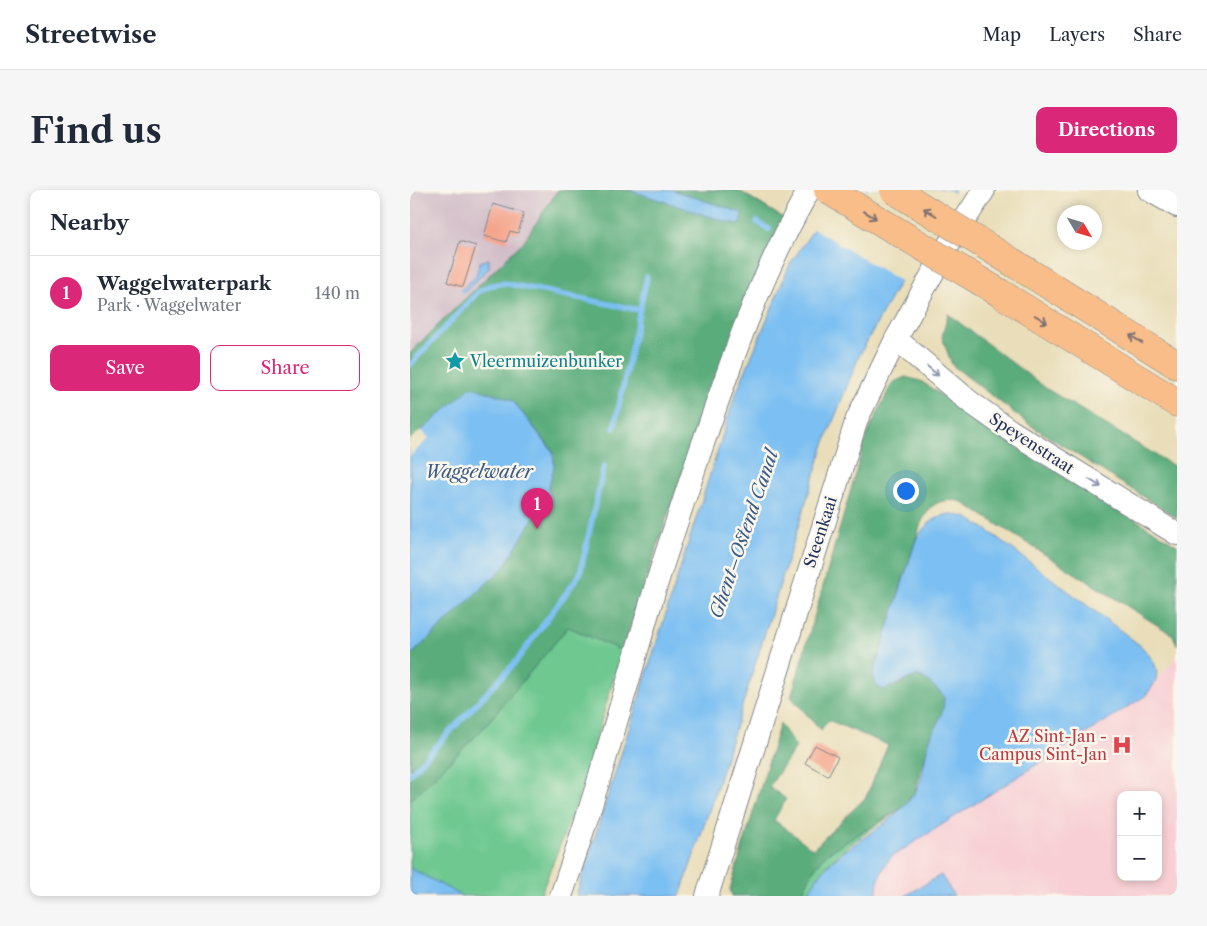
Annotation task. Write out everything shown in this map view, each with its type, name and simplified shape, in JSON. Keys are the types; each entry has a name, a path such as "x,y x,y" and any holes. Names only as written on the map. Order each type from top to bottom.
{"highway":[{"path":"828,190 1000,293 1177,403"},
{"path":"894,190 1177,365"}],"street":[{"path":"561,896 592,807 655,591 736,346 773,260 809,190"},
{"name":"Steenkaai","path":"707,896 857,419 896,339 949,244 984,190"},
{"path":"1148,190 1177,206"},
{"name":"Speyenstraat","path":"896,339 970,402 1011,431 1177,534"}],"shaded area":[{"path":"410,190 558,190 524,241 410,353"},
{"name":"AZ Sint-Jan - Campus Sint-Jan","path":"1177,655 1177,896 954,896 941,875 905,896 877,896 876,886 884,865 891,857 1145,696"}],"green space":[{"path":"558,190 629,190 727,222 739,224 742,213 672,190 738,190 783,218 696,431 622,651 578,799 540,896 462,896 410,868 410,353 524,241"},
{"path":"558,190 629,190 727,222 739,224 742,213 672,190 738,190 783,218 696,431 622,651 568,627 481,731 410,801 410,656 504,567 539,508 553,504 548,489 554,466 553,451 512,400 410,441 410,353 524,241"},
{"path":"948,314 1047,389 1177,468 1177,518 1030,425 952,365 942,337"},
{"path":"905,377 921,381 1004,439 1177,545 1177,645 1173,635 960,501 946,501 936,504 928,511 921,523 873,675 892,688 917,675 928,681 944,696 945,709 930,739 915,792 903,807 826,854 812,872 801,896 732,896 730,889 780,723 796,747 769,787 786,799 774,820 813,849 866,797 888,745 828,720 821,730 791,697 866,437 892,383"},
{"path":"903,807 836,857 824,869 807,896 801,896 812,872 826,854"}],"water":[{"path":"629,190 672,190 742,213 740,224 727,222"},
{"name":"Ghent–Ostend Canal","path":"840,190 955,190 928,230 859,356 823,447 713,799 680,896 576,896 735,396 790,264"},
{"path":"489,259 489,268 464,293 461,290 476,276 480,262"},
{"name":"Waggelwater","path":"471,387 512,400 553,452 554,466 548,489 553,504 539,508 504,567 410,656 410,441"},
{"path":"949,514 966,517 987,530 1141,646 1155,665 1156,677 1154,683 1145,696 891,857 880,876 877,896 807,896 816,879 828,865 902,808 914,794 920,782 930,739 942,714 944,696 928,681 918,675 883,690 876,684 873,675 916,540 929,523"},
{"path":"410,868 462,896 410,896"},
{"path":"941,875 954,896 905,896"}],"pier":[{"path":"837,190 948,190 955,194 930,231 902,282 812,228"},
{"path":"421,430 429,438 410,456 410,440"}],"building":[{"path":"493,204 524,213 518,233 510,231 506,242 484,236"},
{"path":"460,241 476,246 463,287 447,282"},
{"path":"815,745 838,757 828,776 805,763"}],"waterway":[{"path":"757,222 769,229"},
{"path":"614,428 647,277"},
{"path":"410,365 478,292 489,286 503,283 639,310"},
{"path":"410,774 515,663 580,574 604,466"}],"place":[{"name":"Vleermuizenbunker","path":"455,361"},
{"name":"Waggelwaterpark","path":"537,529"},
{"name":"AZ Sint-Jan - Campus Sint-Jan","path":"1122,745"}]}
